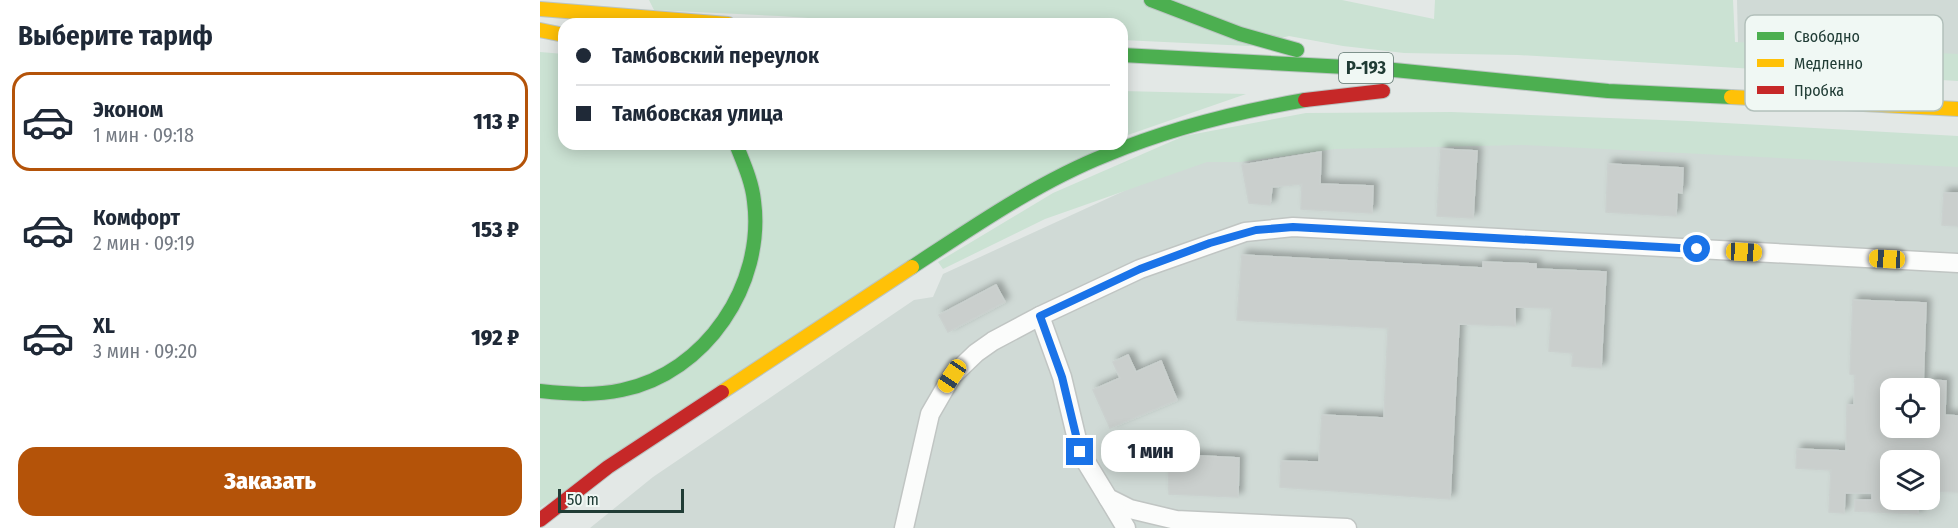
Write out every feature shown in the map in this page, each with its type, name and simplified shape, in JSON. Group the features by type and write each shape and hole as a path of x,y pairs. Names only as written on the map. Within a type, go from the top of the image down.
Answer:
{"main road":[{"path":"540,4 585,0"},
{"path":"1151,0 1208,23 1272,44 1384,69"},
{"path":"540,9 653,18"},
{"path":"540,29 558,30"},
{"path":"540,29 558,34"},
{"name":"Р-193","path":"1128,55 1384,69 1608,91 1745,98"},
{"name":"Р-193","path":"1128,146 1187,125 1253,109 1310,99 1389,91 1301,86"},
{"name":"Р-193","path":"1466,91 1608,91"},
{"name":"Р-193","path":"1943,108 1958,109"},
{"path":"540,391 578,396 634,388 682,365 722,327 732,311 751,262 755,227 753,192 738,150"},
{"name":"Р-193","path":"540,520 608,467 988,217 1066,174 1118,150"}],"street":[{"path":"904,528 928,421 943,388 976,353 993,341 1040,316 1140,269 1210,243 1256,230 1293,227 1958,263"},
{"path":"1040,316 1062,377 1080,452 1126,528"},
{"path":"1108,498 1130,508 1176,520 1203,524 1347,528"}],"shaded area":[{"path":"1737,0 1958,0 1958,55 1943,54 1943,15 1745,15 1745,43 1738,43"},
{"path":"1318,120 1958,138 1958,528 590,528 653,477 914,300 933,297 943,274 1209,152"}],"green space":[{"path":"649,0 1342,0 1434,19 1435,0 1733,0 1735,42 1745,43 1745,68 1518,55 1404,53 1343,46 1289,36 1249,46 1128,40 1128,18 808,18 654,10"},
{"path":"540,52 558,54 558,150 1097,150 540,508"},
{"path":"1943,53 1958,54 1958,81 1943,80"},
{"path":"1128,91 1246,94 1128,135"},
{"path":"1451,112 1688,121 1958,136 1958,167 1522,145 1335,149 1240,162 1207,162 1045,219 943,269 938,262 1053,193 1184,136 1306,113"}],"building":[{"path":"1441,149 1477,151 1473,218 1437,216"},
{"path":"1321,152 1320,184 1373,186 1372,213 1301,209 1302,184 1272,187 1270,205 1249,203 1242,165"},
{"path":"1608,164 1683,168 1682,193 1677,192 1676,216 1606,212"},
{"path":"1944,193 1958,193 1958,226 1942,225"},
{"path":"1242,255 1483,268 1483,262 1536,264 1536,269 1606,272 1601,368 1572,366 1573,353 1549,351 1552,308 1515,307 1515,326 1459,324 1450,499 1280,487 1281,461 1319,462 1322,415 1384,418 1388,328 1237,320"},
{"path":"996,285 1005,302 948,332 939,315"},
{"path":"1853,300 1926,303 1923,378 1880,378 1880,438 1940,438 1940,381 1946,381 1945,415 1958,416 1958,492 1940,491 1940,450 1880,450 1880,510 1918,510 1918,514 1855,511 1855,500 1872,500 1872,493 1845,493 1844,513 1829,512 1831,470 1796,468 1797,449 1846,451 1847,405 1854,405 1855,375 1850,374"},
{"path":"1128,355 1136,372 1161,361 1177,400 1110,428 1093,390 1120,378 1113,362"},
{"path":"1168,454 1239,458 1238,497 1169,494"}],"traffic: fast":[{"path":"1151,0 1240,34 1297,50"},
{"path":"1128,55 1384,69 1608,91 1731,97"},
{"path":"1128,146 1204,122 1305,100"},
{"path":"540,391 591,394 622,390 652,380 680,365 704,345 724,320 739,293 750,263 755,232 754,201 747,172 738,150"},
{"path":"912,267 1031,192 1118,150"}],"traffic: slow":[{"path":"540,9 653,18"},
{"path":"540,30 558,34"},
{"path":"1731,97 1745,98"},
{"path":"1943,108 1958,109"},
{"path":"722,392 912,267"}],"traffic: jam":[{"path":"1305,100 1383,91"},
{"path":"540,520 608,467 722,392"}],"route":[{"path":"1080,452 1062,377 1040,316 1140,269 1210,243 1256,230 1293,227 1697,249"}]}
